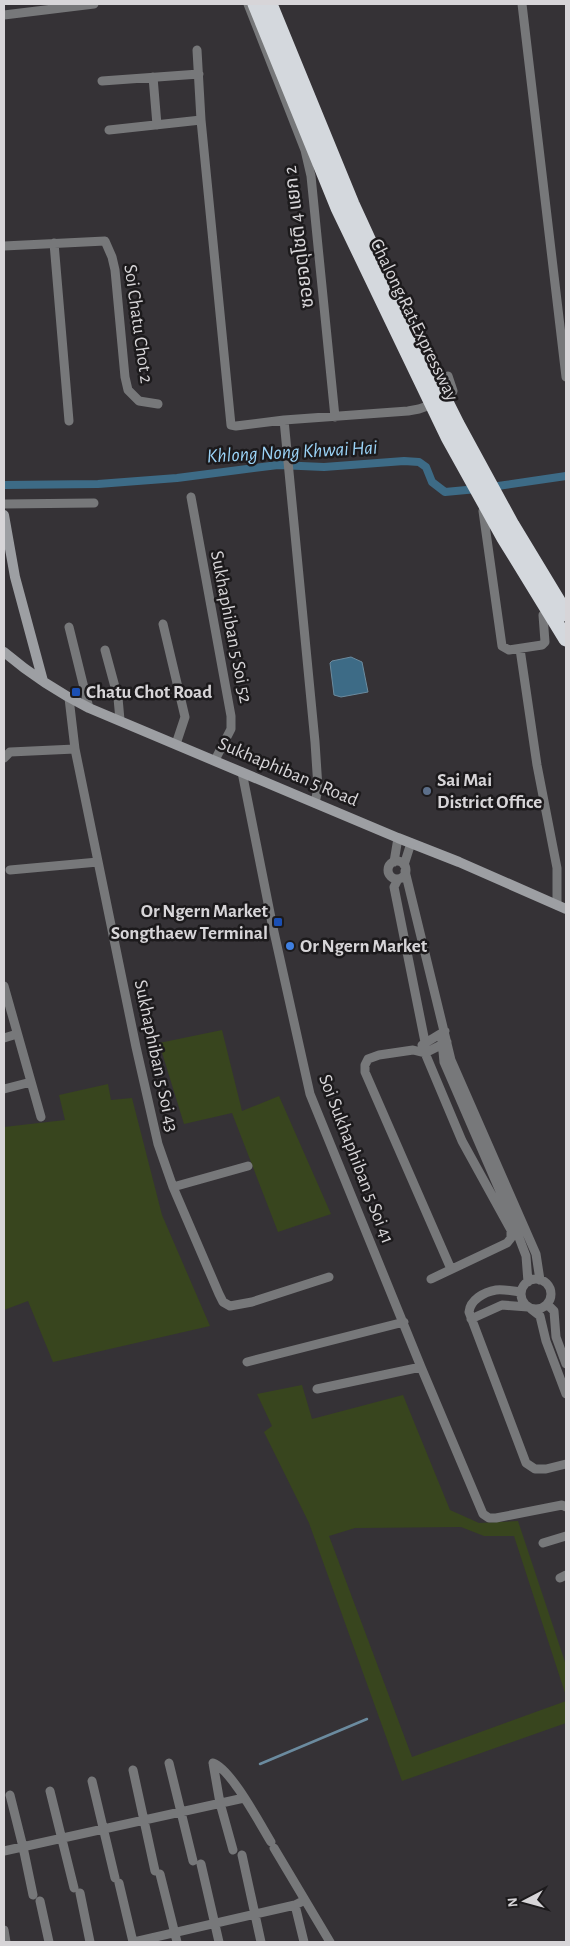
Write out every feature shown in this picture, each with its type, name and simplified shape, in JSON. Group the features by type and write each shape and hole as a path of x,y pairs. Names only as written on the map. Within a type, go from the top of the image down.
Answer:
{"highway":[{"name":"Chalong Rat Expressway","path":"255,4 338,208 448,437 504,538 566,640"},
{"name":"Chalong Rat Expressway","path":"270,4 352,204 407,324 457,424 512,525 566,614"}],"main road":[{"path":"4,515 15,577 43,681"},
{"name":"Sukhaphiban 5 Road","path":"4,652 43,681 89,708 398,838 460,862 562,907"}],"street":[{"path":"4,15 94,4"},
{"name":"ซอยจตุโชติ 4 แยก 2","path":"248,4 305,150 311,176 335,417"},
{"path":"522,4 562,308 566,377"},
{"path":"197,50 201,120 231,425 420,409 450,398 453,391 448,376"},
{"path":"102,81 199,74"},
{"path":"153,77 157,125"},
{"path":"109,130 201,120"},
{"name":"Soi Chatu Chot 2","path":"4,246 105,241 115,270 125,377 128,390 139,402 158,404"},
{"path":"54,243 69,421"},
{"path":"284,420 316,760 318,788 315,803"},
{"name":"Sukhaphiban 5 Soi 52","path":"191,497 232,716 231,729 215,760"},
{"path":"4,504 94,502"},
{"path":"483,510 502,646 508,650 542,645 545,642 543,615"},
{"path":"164,624 185,717 176,744"},
{"path":"69,627 89,708"},
{"path":"520,649 537,765 557,868 562,907"},
{"path":"105,650 118,698 120,720"},
{"name":"Sukhaphiban 5 Soi 43","path":"69,698 76,749 98,862 156,1134 173,1187 219,1294 223,1302 230,1306 252,1302 329,1277"},
{"path":"4,758 10,752 76,749"},
{"name":"Soi Sukhaphiban 5 Soi 41","path":"242,772 272,923 310,1094 483,1514 489,1518 496,1518 562,1505 566,1507"},
{"path":"398,838 394,862 388,868 388,874 392,878 398,879"},
{"path":"411,843 403,876 398,879 394,888 425,1042 425,1053 462,1141 511,1230 511,1238 506,1243 431,1279"},
{"path":"10,870 98,862"},
{"path":"394,862 399,862 405,868 440,1009 445,1043 451,1060 536,1254 540,1280 549,1288 550,1297 547,1304 540,1309 502,1305 471,1319"},
{"path":"4,986 40,1117"},
{"path":"413,1050 443,1032"},
{"path":"4,1038 18,1034"},
{"path":"445,1043 425,1053 413,1050 379,1055 368,1060 365,1065 366,1072 451,1269"},
{"path":"445,1043 444,1062 512,1219 526,1256 528,1282 521,1292 522,1300 540,1316 546,1340 562,1374 566,1394"},
{"path":"4,1089 31,1082"},
{"path":"173,1187 248,1166"},
{"path":"528,1282 540,1280"},
{"path":"521,1292 496,1290 474,1300 469,1305 471,1319 526,1462 535,1469 546,1469 566,1464"},
{"path":"547,1304 554,1311 556,1337 566,1364"},
{"path":"247,1362 404,1322"},
{"path":"546,1340 556,1337"},
{"path":"317,1389 421,1367"},
{"path":"543,1543 566,1536"},
{"path":"169,1763 181,1812 219,1942"},
{"path":"233,1850 220,1803 213,1763 220,1765 244,1798 330,1942"},
{"path":"133,1770 144,1820 177,1942"},
{"path":"92,1781 134,1942 295,1905 305,1900"},
{"path":"50,1791 90,1942"},
{"path":"10,1795 49,1942"},
{"path":"4,1851 244,1798"},
{"path":"242,1855 261,1942"},
{"path":"295,1905 304,1942"},
{"path":"4,1930 6,1942"}],"green space":[{"path":"222,1030 242,1111 279,1096 331,1214 278,1232 232,1113 184,1124 159,1043"},
{"path":"108,1084 111,1100 132,1098 162,1215 210,1326 53,1362 28,1301 4,1310 4,1127 65,1120 59,1095"},
{"path":"302,1385 312,1419 403,1395 450,1510 479,1523 518,1521 566,1665 566,1696 514,1536 484,1536 461,1527 355,1528 329,1536 412,1757 566,1701 566,1723 402,1781 309,1523 264,1432 272,1426 257,1394"}],"water":[{"path":"351,657 362,662 368,692 341,697 334,695 330,663"}],"waterway":[{"name":"Khlong Nong Khwai Hai","path":"4,485 98,484 177,478 278,465 324,467 404,461 419,462 426,467 432,482 445,492 477,489"},
{"name":"Khlong Nong Khwai Hai","path":"491,487 566,476"},
{"path":"260,1764 367,1719"}],"place":[{"name":"Chatu Chot Road","path":"76,692"},
{"name":"Sai Mai District Office","path":"427,791"},
{"name":"Or Ngern Market Songthaew Terminal","path":"278,922"},
{"name":"Or Ngern Market","path":"290,946"}]}
